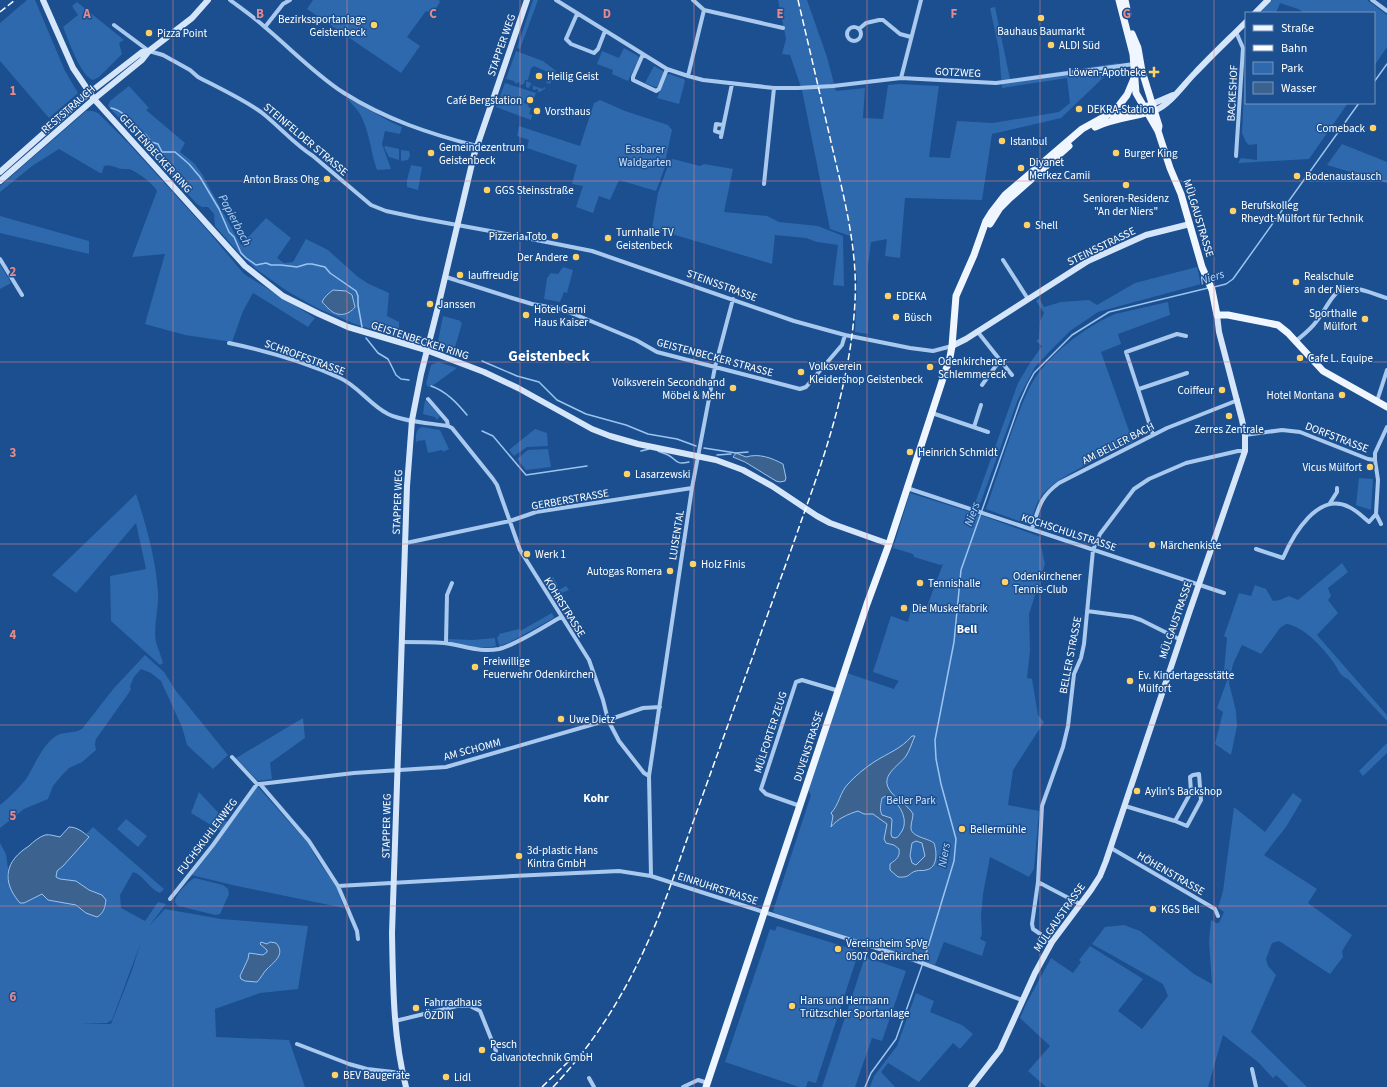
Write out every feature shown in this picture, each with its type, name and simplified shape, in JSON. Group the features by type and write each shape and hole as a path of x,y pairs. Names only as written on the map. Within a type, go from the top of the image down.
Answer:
{"main road":[{"name":"GEISTENBECKER RING","path":"43,0 73,68 89,93 245,266 283,296 348,327 426,350 498,378 580,422 610,436 638,444 698,456 731,465 772,486 830,523 889,544"},
{"name":"RESTSTRAUCH","path":"0,181 94,99 142,60 149,51 192,18 208,0"},
{"name":"STAPPER WEG","path":"406,1087 402,1073 395,1021 393,999 392,934 395,882 397,770 407,486 412,420 426,350 446,277 477,146 527,0"},
{"path":"1120,0 1138,63 1142,71 1149,109"},
{"path":"1100,119 1109,114 1122,103 1135,76 1138,63 1138,48 1129,22 1125,0"},
{"path":"1256,12 1268,0"},
{"path":"1100,119 1149,109 1162,108 1245,23"},
{"name":"RESTSTRAUCH","path":"0,172 89,93 142,52 149,51"},
{"path":"1135,76 1136,93 1149,109"},
{"name":"MÜLGAUSTRASSE","path":"971,1087 1000,1050 1035,972 1052,942 1100,876 1111,848 1245,451 1245,435 1238,400 1218,326 1211,287 1202,267 1181,194 1170,168 1158,132 1159,126 1149,109"},
{"name":"DUVENSTRASSE","path":"707,1085 838,691 889,544 952,346 956,296 981,239 997,213 1009,199 1084,134 1092,128 1107,122 1149,109"},
{"name":"DUVENSTRASSE","path":"981,239 986,221 1005,195 1082,129 1100,119"},
{"name":"STEINSSTRASSE","path":"952,346 977,332 1088,261 1146,235 1190,224"},
{"path":"1217,315 1227,315 1274,323 1283,328 1323,371 1387,407"},
{"path":"1218,326 1220,320 1227,315"}],"street":[{"path":"230,0 265,27 343,93 370,108 407,125 440,137 477,146"},
{"path":"265,27 283,4 290,0"},
{"name":"GOTZWEG","path":"556,0 667,69 688,76 732,84 774,88 808,88 902,78 996,83 1138,63"},
{"path":"693,0 704,10 783,28"},
{"path":"902,78 921,0"},
{"path":"1372,0 1387,11"},
{"path":"688,76 704,10"},
{"path":"577,14 566,39 570,44 594,53 598,50 605,31"},
{"path":"859,29 866,23 883,20 900,34 911,37"},
{"name":"STEINFELDER STRASSE","path":"114,25 149,51 163,55 190,70 198,77 260,111 304,151 313,156 371,205 393,213 457,226"},
{"name":"BACKESHOF","path":"1236,32 1243,48 1236,156"},
{"path":"643,54 632,77 633,80 656,91 659,89 667,69"},
{"path":"721,135 732,84"},
{"path":"764,184 774,88"},
{"name":"STEINSSTRASSE","path":"457,226 501,232 592,251 794,321 845,335 933,351 952,346"},
{"path":"0,259 22,295"},
{"path":"1003,260 1028,299"},
{"name":"GEISTENBECKER STRASSE","path":"446,277 532,304 555,308 574,314 636,340 657,352 800,389 806,387 836,353 842,345 845,335"},
{"path":"1296,341 1307,332 1322,315 1339,291 1346,288 1356,288 1387,298"},
{"name":"LUISENTAL","path":"649,776 692,488 715,367 733,299"},
{"path":"977,332 1012,375"},
{"path":"1153,435 1126,352 1177,334 1186,336"},
{"name":"SCHROFFSTRASSE","path":"229,343 283,357 341,378 351,384 388,414 412,420"},
{"path":"982,385 1000,360"},
{"path":"1377,401 1387,370"},
{"path":"1139,389 1186,373"},
{"name":"KOHRSTRASSE","path":"428,399 447,421 448,426 452,428 493,478 497,485 520,550 589,660 603,700 608,720 619,741 649,776"},
{"name":"AM BELLER BACH","path":"1032,529 1042,499 1059,483 1153,435 1238,400"},
{"path":"974,427 981,405"},
{"path":"931,412 988,432"},
{"path":"412,420 448,426"},
{"path":"1381,524 1376,514 1378,480 1375,453 1387,427"},
{"name":"DORFSTRASSE","path":"1245,435 1282,430 1300,432 1361,457 1375,460"},
{"name":"BELLER STRASSE","path":"1052,942 1033,929 1032,924 1038,882 1042,806 1064,745 1068,726 1074,674 1082,651 1088,611 1093,550 1100,534 1134,489 1149,479 1186,463 1238,451 1245,451"},
{"name":"GERBERSTRASSE","path":"406,543 510,521 536,512 692,488"},
{"name":"KOCHSCHULSTRASSE","path":"907,488 1224,593"},
{"path":"1330,503 1337,492 1337,488"},
{"path":"1256,549 1283,558 1297,531 1316,511 1324,505 1330,503 1342,504 1350,507 1369,522 1376,514"},
{"path":"446,643 447,595 452,583"},
{"path":"1088,611 1132,617 1181,640"},
{"path":"401,642 446,643 476,650 490,650 500,648 514,642 561,617"},
{"name":"MÜLFORTER ZEUG","path":"800,806 766,794 761,789 796,682 802,680 838,691"},
{"name":"AM SCHOMM","path":"259,784 354,773 446,767 608,720 643,708 660,707"},
{"path":"232,757 259,784 309,841 338,886 357,931 358,939"},
{"path":"1125,806 1175,821 1186,826 1201,800 1199,774 1190,777 1191,792 1175,821"},
{"path":"649,776 651,876"},
{"name":"FUCHSKUHLENWEG","path":"170,899 259,784"},
{"name":"HÖHENSTRASSE","path":"1111,848 1215,909 1218,916"},
{"name":"EINRUHRSTRASSE","path":"395,882 619,871 651,876 927,965 1022,1000"},
{"path":"338,886 395,882"},
{"path":"1038,882 1080,904"},
{"path":"395,1021 457,1006 470,1006 480,1011 496,1051"},
{"path":"297,1044 349,1064 367,1069 402,1073"},
{"path":"1252,1069 1256,1087"},
{"path":"589,1078 594,1087"},
{"path":"683,1087 698,1080 707,1085"}],"green space":[{"path":"27,0 35,0 65,71 78,93 49,118 0,61 0,23"},
{"name":"Bezirkssportanlage Geistenbeck","path":"313,0 439,0 440,2 432,14 426,11 407,37 420,46 401,73 307,9"},
{"path":"533,0 538,0 520,49 517,48"},
{"path":"778,0 807,0 827,57 836,91 865,88 863,118 883,119 888,85 899,84 939,86 929,157 950,158 957,121 993,123 1059,112 1070,103 1067,78 1002,88 999,50 990,8 995,7 1010,79 1119,63 1121,73 1105,76 1061,118 992,134 982,200 905,198 900,258 885,256 887,239 871,242 868,265 868,334 855,332 857,282 853,237 830,229 802,90 790,55 782,54 786,39"},
{"path":"1272,0 1367,0 1387,15 1387,47 1375,65 1375,12 1303,12 1280,3 1276,12 1261,12"},
{"path":"77,2 124,40 119,43 122,54 99,77 93,80 88,77 80,65 63,27 78,15 72,6"},
{"path":"624,48 639,58 628,81 612,74 613,70 597,64 602,51 619,58"},
{"path":"516,51 543,61 556,71 550,84 546,83 550,73 534,66 531,68 528,80 525,80 524,84 521,85 519,82 516,84 514,81 506,79"},
{"path":"654,66 664,73 658,87 645,83"},
{"path":"1245,70 1245,104 1347,104 1309,159 1238,163 1241,158 1257,160 1257,144 1249,145 1242,133"},
{"path":"669,74 684,79 685,81 679,104 657,98 667,75"},
{"path":"526,81 531,83 531,85 543,89 544,87 546,88 538,92 538,89 533,90 533,86 530,85 529,88 526,87"},
{"path":"505,83 536,93 534,98 528,96 524,103 529,105 528,107 531,108 529,114 532,115 531,120 496,107"},
{"path":"129,86 149,108 146,110 185,143 180,152 194,163 202,174 241,245 266,218 291,238 277,258 284,263 293,262 306,239 328,250 358,277 389,293 387,316 399,322 399,329 421,340 419,344 355,324 317,308 287,291 256,269 239,253 215,226 214,214 208,207 202,207 197,204 108,106 110,101"},
{"path":"347,98 402,127 400,134 385,131 382,144 391,169 377,170 365,124 359,112"},
{"name":"Essbarer Waldgarten","path":"600,100 625,111 668,125 672,130 665,162 667,162 656,191 619,180 610,200 599,196 593,213 576,207 583,186 572,184 577,165 527,148 529,140 517,136 519,126 580,146 594,103"},
{"path":"86,111 98,113 130,145 208,231 244,274 315,318 308,327 253,293 243,311 232,342 185,335 145,324 165,254 132,257 157,191 149,181 132,170 104,166 102,173 100,173 59,149 32,166 0,192 0,186"},
{"path":"1342,144 1387,162 1387,183 1327,165"},
{"path":"386,146 399,149 399,160 389,157 384,147"},
{"path":"401,150 409,151 410,155 408,160 401,161"},
{"path":"673,159 700,166 704,164 733,169 724,212 767,216 779,222 818,226 843,236 844,286 833,285 838,245 817,242 806,238 775,235 772,264 652,228 658,193 670,160"},
{"path":"411,165 422,167 418,190 407,187 407,180"},
{"path":"0,216 89,241 89,254 0,233"},
{"path":"0,264 11,283 0,289"},
{"path":"563,267 573,270 567,293 564,292 560,302 544,299 547,278 551,273 558,274"},
{"path":"1197,267 1201,284 1098,312 1070,331 1035,367 1018,399 979,507 974,506 1018,383 1042,346 1036,341 1039,339 1040,321 1044,313 1036,301 1039,298 1044,307 1061,302 1089,300 1097,305 1135,283"},
{"path":"1168,302 1170,315 1118,334 1121,344 1101,352 1133,442 1069,474 1047,490 1040,498 1035,508 1030,525 986,509 1024,399 1032,383 1047,363 1068,343 1104,319 1115,314"},
{"path":"443,316 461,321 460,322 462,323 454,351 441,345 438,341"},
{"path":"438,362 457,368 432,386 428,387 426,384 431,365"},
{"path":"425,400 440,416 437,420 435,417 423,414"},
{"path":"422,427 440,430 449,449 443,452 442,450 428,453 425,440 417,441 416,443 417,431"},
{"path":"535,429 547,433 548,446 527,447 514,456 509,450"},
{"path":"548,449 551,467 526,470 517,459 528,450"},
{"path":"1359,478 1373,479 1371,510 1356,505"},
{"name":"Beller Park","path":"910,493 986,517 1041,537 1040,542 1045,564 1029,614 1030,651 1027,678 1032,679 1038,715 1044,722 1013,770 1008,805 1039,811 1034,869 1029,877 990,857 983,894 981,916 982,934 980,939 986,942 982,956 944,942 935,965 775,913 773,911 811,795 808,790 847,673 894,689 899,681 873,672 891,616 908,622 912,605 926,609 943,564 941,565 914,557 913,554 893,548"},
{"path":"136,494 147,530 157,580 158,599 155,636 163,663 160,665 111,621 110,576 146,569 136,523 76,593 52,575"},
{"path":"1342,563 1348,572 1328,588 1331,596 1328,600 1338,613 1317,635 1387,715 1387,721 1348,679 1338,671 1330,657 1313,639 1300,629 1286,624 1280,628 1261,654 1242,645 1233,664 1229,683 1236,711 1237,726 1231,755 1215,744 1223,712 1217,708 1229,675 1224,671 1227,638 1224,636 1239,593 1251,596 1255,585 1266,589 1273,601 1289,596 1298,600"},
{"path":"553,577 558,586 551,591 545,581"},
{"path":"566,586 569,590 554,596 553,593"},
{"path":"552,613 554,617 552,619 510,642 500,646 499,645 497,637 499,634 519,629 520,631"},
{"path":"495,638 496,646 490,647 472,647 448,642 448,639 473,640"},
{"path":"145,655 164,672 176,691 228,755 213,769 187,745 182,727 161,681 151,673 141,669 134,677 128,694 96,739 96,750 82,762 69,768 62,775 53,786 48,799 24,809 0,828 0,805 14,793 26,779 39,756 51,740 59,734 76,732 82,729 114,688"},
{"path":"303,718 305,738 270,763 272,779 258,781 236,758"},
{"path":"1387,743 1387,753 1363,776 1359,771"},
{"path":"258,787 308,843 336,886 344,908 191,875"},
{"path":"199,792 227,822 221,831 191,813"},
{"path":"1293,793 1302,800 1286,827 1264,855 1317,889 1308,903 1352,935 1342,951 1343,957 1330,974 1279,941 1272,943 1266,959 1268,966 1276,975 1251,1032 1307,1087 1289,1087 1276,1075 1273,1078 1258,1062 1223,1035 1208,1087 1046,1087 1028,1071 1050,1046 1020,1018 1051,958 1073,973 1081,962 1079,960 1090,946 1143,979 1118,1011 1142,1029 1168,996 1163,984 1092,944 1105,927 1124,925 1140,931 1194,974 1212,984 1209,941 1211,920 1219,923 1224,912 1218,908 1223,891 1234,807 1265,832"},
{"path":"126,819 147,836 138,847 117,829"},
{"path":"93,827 164,889 160,893 156,891 140,876 133,872 120,895 121,908 145,921 158,902 166,904 149,926 165,909 221,919 308,926 298,989 260,993 215,1009 216,1037 289,1040 305,1087 0,1087 0,843 6,854 8,869 7,877 16,898 24,903 42,894 48,900 76,905 86,913 89,890 76,881 57,879 55,875 56,871 63,866 89,836 86,834","holes":["141,942 131,973 111,1024 80,1024 107,1023 112,1020"]},
{"path":"195,878 223,885 228,889 229,894 220,914 215,915 176,904 175,899 177,896 190,881"},
{"name":"Hans und Hermann Trützschler Sportanlage","path":"777,926 859,951 816,1083 808,1081 806,1087 799,1087 725,1062 770,929 775,931"},
{"path":"865,957 906,971 882,1041 872,1038 855,1087 822,1087"},
{"path":"916,993 934,1001 930,1012 962,1025 973,1034 960,1049 953,1043 919,1082 888,1063 881,1072 895,1087 870,1087 874,1076 897,1046"}],"water":[{"path":"333,290 346,291 352,295 355,307 346,314 332,312 322,302"},
{"path":"736,453 746,457 765,457 783,464 786,478 785,481 776,481 745,462 733,457"},
{"path":"912,736 915,736 906,756 888,776 888,786 891,792 909,808 913,814 911,830 913,833 934,843 936,859 935,863 930,869 916,871 905,877 898,877 890,870 890,864 898,858 899,849 894,845 886,843 884,839 887,824 873,814 864,814 858,811 843,817 831,827 833,816 831,813 834,810 845,787 860,772 899,748","holes":["886,796 891,798 902,811 904,826 899,836 895,838 892,837 891,834 891,818 882,815 881,811 880,806 882,798","916,841 922,843 925,856 916,865 912,863 910,856 912,843"]},
{"path":"69,827 77,829 89,837 57,871 56,877 76,881 89,890 102,895 106,900 105,905 103,912 97,917 86,913 76,905 48,900 42,894 24,903 20,903 10,887 8,872 15,858 41,837 50,835 60,837"},
{"path":"261,942 267,944 270,942 276,943 280,951 278,958 257,982 245,981 241,979 240,976 248,959 249,953 263,955 267,952 267,950 260,944"}],"waterway":[{"name":"Niers","path":"1375,81 1387,64"},
{"name":"Niers","path":"1214,287 1226,284 1233,279 1358,104"},
{"name":"Papierbach","path":"111,108 122,113 129,124 146,135 151,142 158,144 162,152 175,152 189,164 200,177 219,209 229,232 234,237 241,253 246,258 256,265 266,263 271,265 297,267 312,264 325,267 330,273 356,291 362,327"},
{"name":"Niers","path":"865,1087 871,1073 896,1039 924,960 954,861 956,839 941,784 936,759 935,740 954,642 961,570 1020,402 1034,373 1072,335 1109,312 1208,288"},
{"name":"Papierbach","path":"366,338 378,353 388,359 396,375 401,379 409,380"},
{"path":"482,361 517,376 539,382 557,400 586,414 626,425 648,434 677,439 696,446"},
{"name":"Papierbach","path":"431,386 446,394 467,415"},
{"name":"Papierbach","path":"482,431 493,436 526,475 587,466"},
{"name":"Papierbach","path":"704,448 736,453 748,452"},
{"name":"Papierbach","path":"641,451 649,449"},
{"name":"Papierbach","path":"658,451 668,455 677,462 689,462"},
{"name":"Papierbach","path":"717,455 731,454"}],"railway":[{"path":"0,12 15,0"},
{"path":"553,1087 582,1053 620,997 641,957 656,923 812,490 837,411 849,357 853,330 855,302 854,261 845,201 798,0"},
{"path":"542,1087 569,1061"}],"place":[{"name":"Bauhaus Baumarkt","path":"1041,18"},
{"name":"Bezirkssportanlage Geistenbeck","path":"374,25"},
{"name":"Pizza Point","path":"149,33"},
{"name":"ALDI Süd","path":"1051,45"},
{"name":"Löwen-Apotheke","path":"1154,72"},
{"name":"Heilig Geist","path":"539,76"},
{"name":"Café Bergstation","path":"530,100"},
{"name":"DEKRA-Station","path":"1079,109"},
{"name":"Vorsthaus","path":"537,111"},
{"name":"Comeback","path":"1373,128"},
{"name":"Istanbul","path":"1002,141"},
{"name":"Gemeindezentrum Geistenbeck","path":"431,153"},
{"name":"Burger King","path":"1116,153"},
{"name":"Diyanet Merkez Camii","path":"1021,168"},
{"name":"Bodenaustausch","path":"1297,176"},
{"name":"Anton Brass Ohg","path":"327,179"},
{"name":"Senioren-Residenz \"An der Niers\"","path":"1126,185"},
{"name":"GGS Steinsstraße","path":"487,190"},
{"name":"Berufskolleg Rheydt-Mülfort für Technik","path":"1233,211"},
{"name":"Shell","path":"1027,225"},
{"name":"Pizzeria Toto","path":"555,236"},
{"name":"Turnhalle TV Geistenbeck","path":"608,238"},
{"name":"Der Andere","path":"576,257"},
{"name":"lauffreudig","path":"460,275"},
{"name":"Realschule an der Niers","path":"1296,282"},
{"name":"EDEKA","path":"888,296"},
{"name":"Janssen","path":"430,304"},
{"name":"Hotel Garni Haus Kaiser","path":"526,315"},
{"name":"Büsch","path":"896,317"},
{"name":"Sporthalle Mülfort","path":"1365,319"},
{"name":"Cafe L. Equipe","path":"1300,358"},
{"name":"Odenkirchener Schlemmereck","path":"930,367"},
{"name":"Volksverein Kleidershop Geistenbeck","path":"801,372"},
{"name":"Volksverein Secondhand Möbel & Mehr","path":"733,388"},
{"name":"Coiffeur","path":"1222,390"},
{"name":"Hotel Montana","path":"1342,395"},
{"name":"Zerres Zentrale","path":"1229,416"},
{"name":"Heinrich Schmidt","path":"910,452"},
{"name":"Vicus Mülfort","path":"1370,467"},
{"name":"Lasarzewski","path":"627,474"},
{"name":"Märchenkiste","path":"1152,545"},
{"name":"Werk 1","path":"527,554"},
{"name":"Holz Finis","path":"693,564"},
{"name":"Autogas Romera","path":"670,571"},
{"name":"Odenkirchener Tennis-Club","path":"1005,582"},
{"name":"Tennishalle","path":"920,583"},
{"name":"Die Muskelfabrik","path":"904,608"},
{"name":"Freiwillige Feuerwehr Odenkirchen","path":"475,667"},
{"name":"Ev. Kindertagesstätte Mülfort","path":"1130,681"},
{"name":"Uwe Dietz","path":"561,719"},
{"name":"Aylin's Backshop","path":"1137,791"},
{"name":"Bellermühle","path":"962,829"},
{"name":"3d-plastic Hans Kintra GmbH","path":"519,856"},
{"name":"KGS Bell","path":"1153,909"},
{"name":"Vereinsheim SpVg 0507 Odenkirchen","path":"838,949"},
{"name":"Hans und Hermann Trützschler Sportanlage","path":"792,1006"},
{"name":"Fahrradhaus ÖZDIN","path":"416,1008"},
{"name":"Pesch Galvanotechnik GmbH","path":"482,1050"},
{"name":"BEV Baugeräte","path":"335,1075"},
{"name":"Lidl","path":"446,1077"}],"district":[{"name":"Geistenbeck","path":"549,356"},
{"name":"Bell","path":"967,629"},
{"name":"Kohr","path":"596,798"}]}
